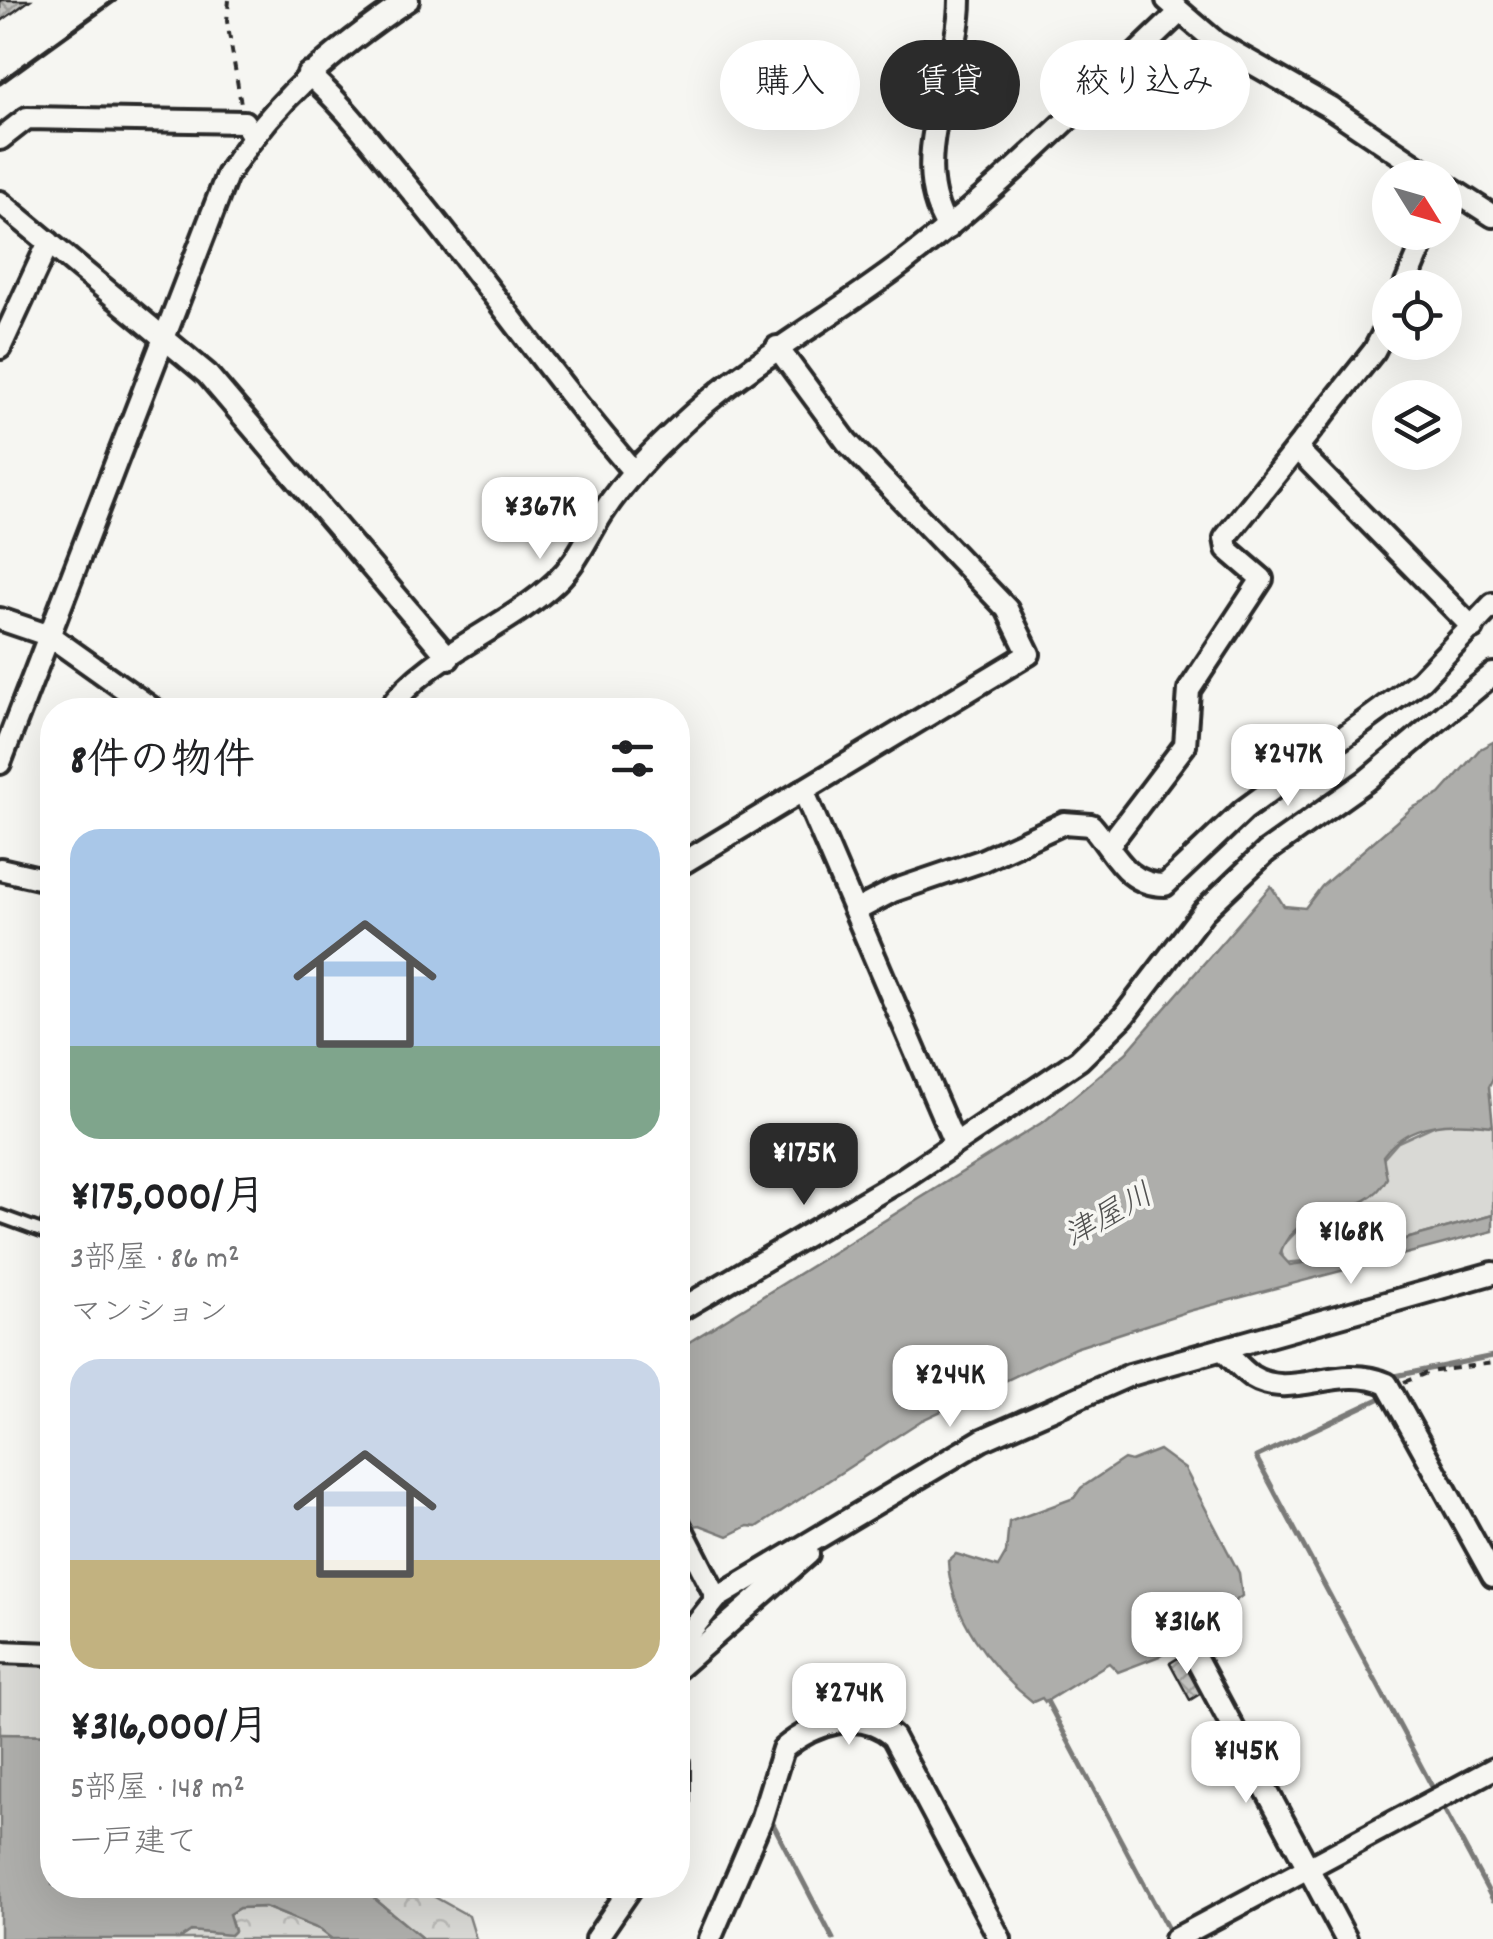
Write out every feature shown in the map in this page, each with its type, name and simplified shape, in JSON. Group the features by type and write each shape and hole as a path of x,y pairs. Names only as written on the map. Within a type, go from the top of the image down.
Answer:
{"street":[{"path":"0,763 248,128 308,74 408,0"},
{"path":"948,228 933,175 934,147 955,46 960,0"},
{"path":"399,698 410,685 527,607 558,581 583,554 603,511 634,472 694,414 777,348 860,294 948,228 1173,6 1218,43 1330,108 1405,160"},
{"path":"308,74 337,99 451,237 566,394 634,472"},
{"path":"0,139 26,118 248,128"},
{"path":"1462,197 1493,216"},
{"path":"0,202 207,374 449,658"},
{"path":"0,348 49,242"},
{"path":"690,859 1029,654 1007,609 847,442 777,348"},
{"path":"1109,846 1185,745 1189,690 1262,578 1227,548 1225,538 1372,354"},
{"path":"1297,449 1473,628"},
{"path":"857,910 892,891 981,861 1064,823 1091,826 1126,873 1144,885 1165,885 1244,810 1406,692 1493,604"},
{"path":"0,619 50,636 137,698"},
{"path":"690,1304 904,1178 954,1142 996,1120 1079,1060 1123,1016 1204,911 1266,852 1366,781 1493,674"},
{"path":"803,790 954,1142"},
{"path":"0,869 40,878"},
{"path":"690,1627 713,1589 982,1440 1130,1375 1493,1273"},
{"path":"1222,1349 1253,1377 1291,1386 1347,1373 1369,1376 1390,1387 1493,1576"},
{"path":"690,1657 802,1558 904,1486"},
{"path":"690,1545 713,1589"},
{"path":"1191,1649 1346,1939"},
{"path":"0,1652 40,1654"},
{"path":"710,1939 762,1820 783,1748 829,1722 871,1724 893,1737 1000,1939"},
{"path":"1175,1939 1493,1768"},
{"path":"596,1939 624,1898"}],"lane":[{"path":"0,1216 40,1231"}],"path":[{"path":"230,0 227,22 248,128"},
{"path":"1390,1387 1429,1372 1493,1362"}],"green space":[{"path":"1444,1121 1493,1126 1493,1215 1337,1258 1284,1263 1281,1248 1306,1221 1338,1210 1398,1142"},
{"path":"0,1657 40,1661 40,1735 0,1734"},
{"path":"374,1898 436,1898 469,1916 476,1939 423,1939"},
{"path":"265,1907 319,1929 332,1939 179,1939 191,1931 230,1935 234,1931 229,1914 239,1908"}],"water":[{"name":"津屋川","path":"1493,742 1493,1079 1489,1087 1493,1126 1447,1124 1406,1135 1383,1156 1387,1178 1377,1192 1301,1226 1280,1254 1290,1265 1337,1258 1493,1215 1493,1231 1189,1311 1075,1348 922,1420 757,1527 748,1526 728,1536 700,1525 690,1526 690,1342 1046,1120 1126,1053 1271,886 1284,906 1305,908 1322,886 1412,808 1440,794 1480,749"},
{"path":"1159,1450 1185,1469 1239,1573 1242,1596 1160,1656 1118,1672 1109,1663 1045,1702 1042,1698 1033,1702 1002,1674 975,1639 956,1601 948,1561 956,1554 998,1567 1006,1553 1009,1522 1074,1498 1081,1488 1124,1459 1131,1461"},
{"path":"0,1734 40,1735 40,1898 374,1898 423,1939 332,1939 319,1929 265,1907 239,1908 229,1914 234,1931 230,1935 191,1931 179,1939 0,1939"}],"building":[{"path":"0,0 30,0 0,22"},
{"path":"1183,1655 1203,1692 1190,1700 1170,1663"}],"waterway":[{"path":"1390,1377 1493,1356"},
{"path":"1383,1397 1256,1457 1436,1794"},
{"path":"1047,1701 1171,1935"},
{"path":"1412,1824 1482,1786"},
{"path":"1443,1807 1493,1900"},
{"path":"771,1820 833,1939"}],"railway":[{"path":"0,83 115,0"}]}
